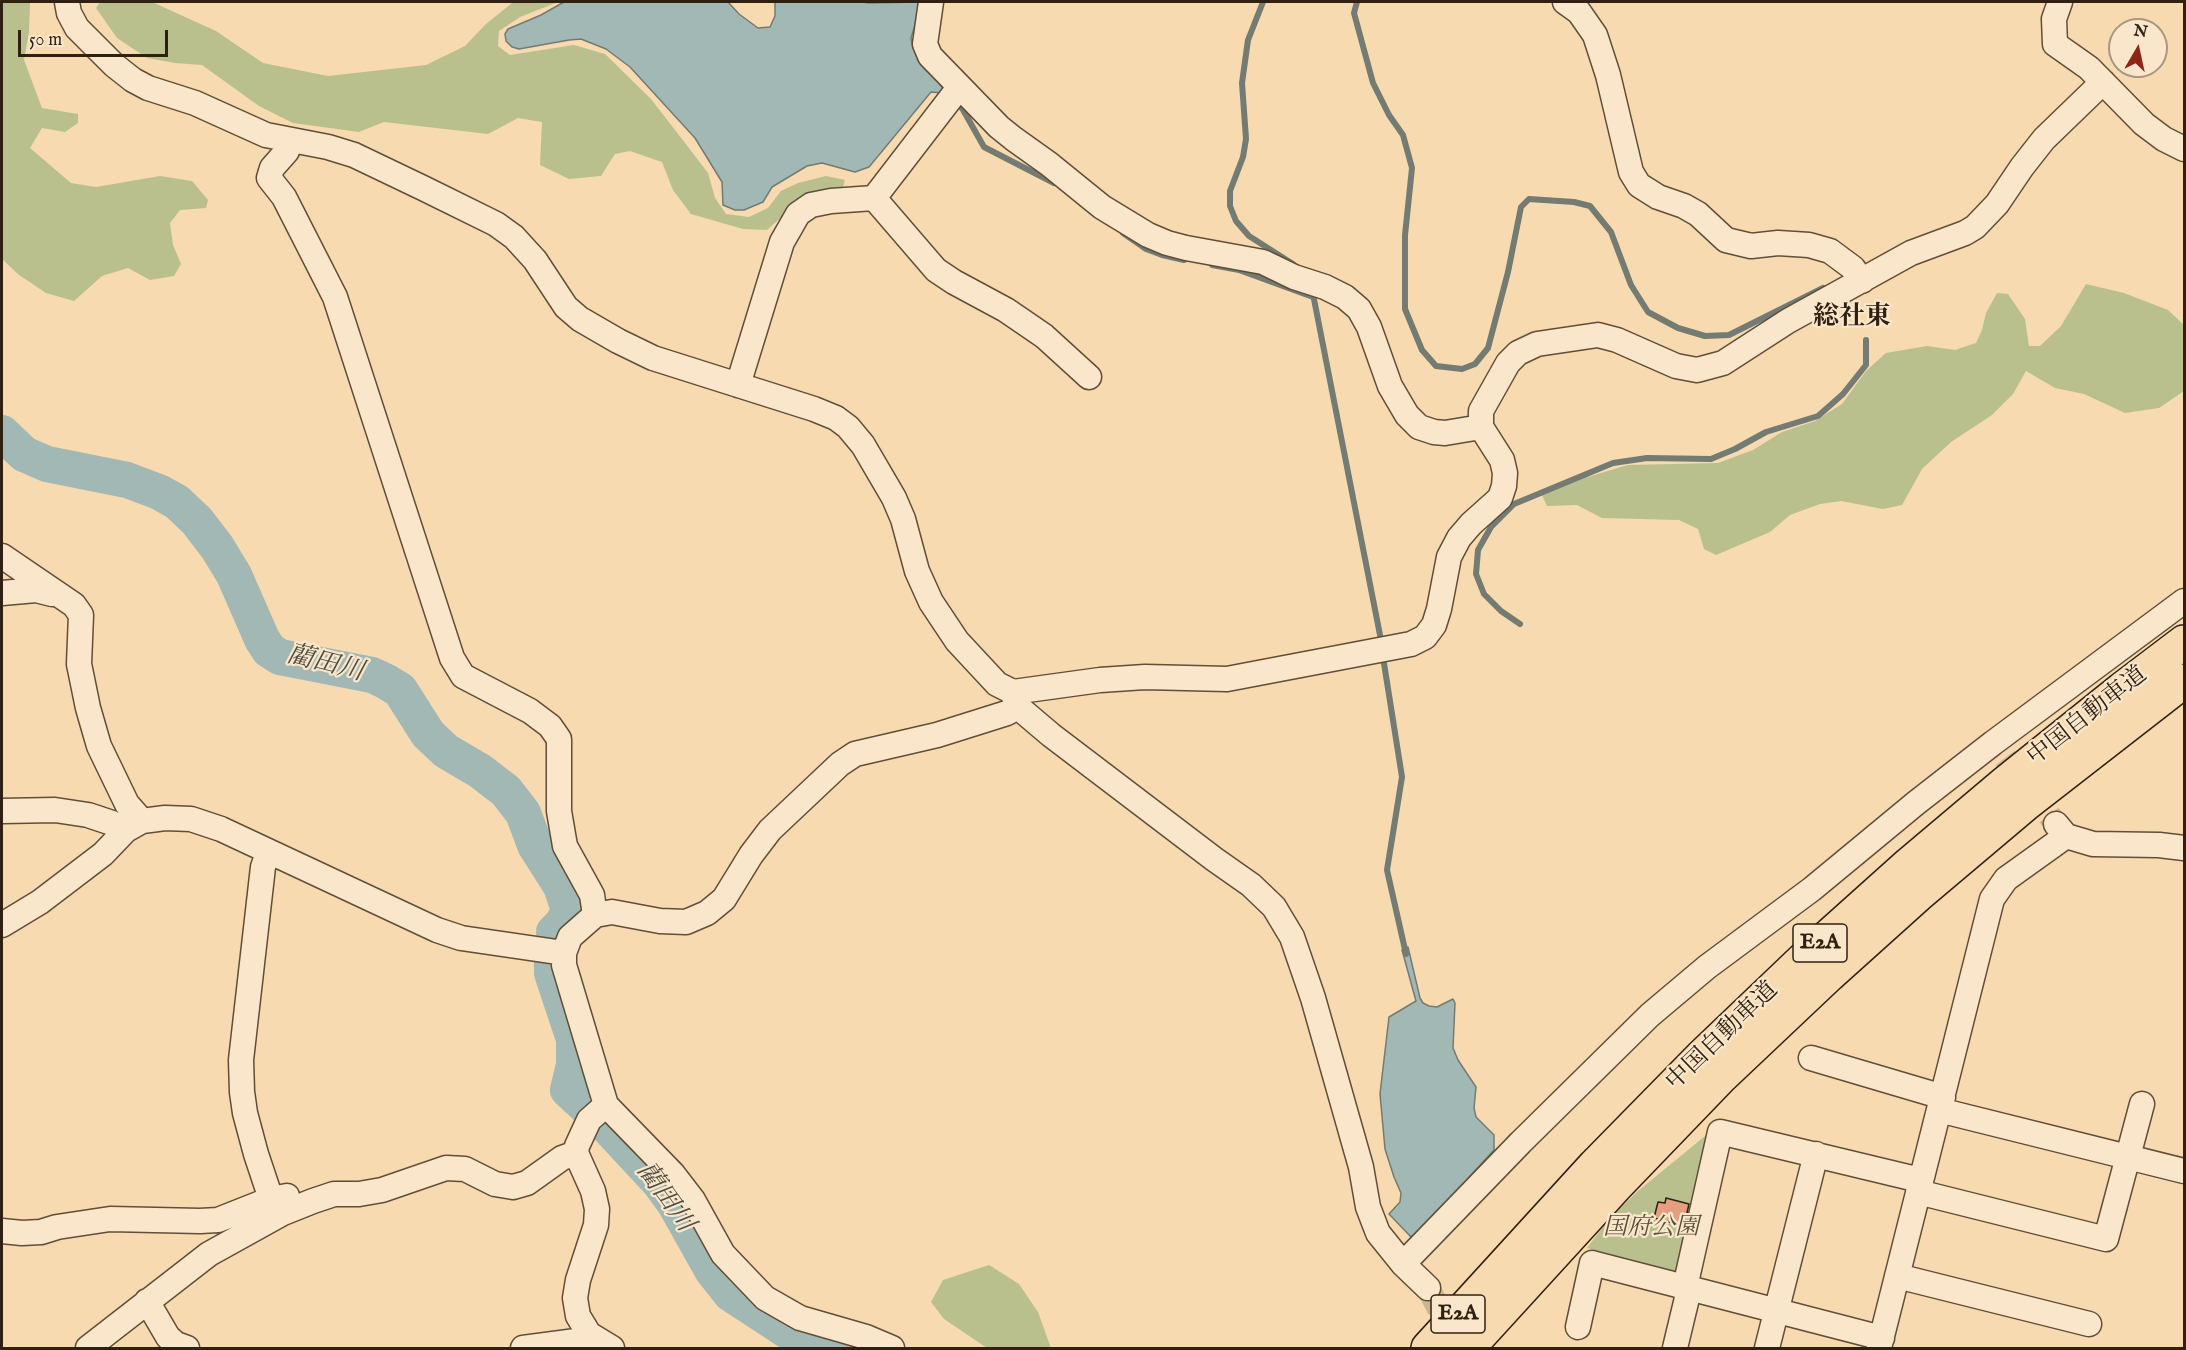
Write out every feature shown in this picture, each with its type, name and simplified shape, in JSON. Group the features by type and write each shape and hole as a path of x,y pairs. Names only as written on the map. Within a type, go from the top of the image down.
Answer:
{"highway":[{"name":"中国自動車道","path":"1428,1348 1595,1165 1701,1057 1812,951 1909,864 2005,783 2184,642"},
{"name":"中国自動車道","path":"1468,1348 1631,1170 1720,1078 1829,975 1918,895 2027,803 2184,681"}],"street":[{"path":"67,2 69,13 77,28 114,65 133,80 148,88 195,103 266,135 328,147 354,155 496,224 514,237 535,260 566,307 580,319 653,358 814,409 836,418 848,428 863,445 894,498 903,519 917,571 931,602 957,641 997,684 1016,699 1051,735 1251,885 1274,907 1292,937 1313,998 1360,1167 1368,1207 1378,1233 1403,1264 1428,1288"},
{"path":"931,2 925,44 930,56 960,89 1014,139 1102,207 1148,235 1186,248 1263,262 1293,277 1325,287 1345,297 1359,309 1369,327 1390,386 1407,415 1419,427 1445,433 1480,427"},
{"path":"1565,2 1579,12 1595,35 1608,75 1631,172 1639,185 1658,197 1684,206 1698,214 1726,240 1752,246 1778,243 1809,245 1830,251 1852,268 1862,281"},
{"path":"2060,2 2054,19 2055,44 2089,68 2144,124 2164,139 2184,149"},
{"path":"892,1348 866,1337 800,1318 765,1298 723,1254 693,1200 673,1174 599,1111 564,965 564,953 570,937 595,915 612,912 660,921 686,922 707,913 724,899 751,855 770,830 840,764 855,754 937,735 1007,713 1016,699 1111,679 1236,678 1411,644 1425,637 1434,625 1439,609 1449,557 1465,531 1500,498 1504,486 1505,473 1502,460 1480,427 1481,411 1508,363 1518,352 1537,344 1598,335 1617,340 1676,366 1696,370 1723,363 1788,321 1911,253 1975,227 1997,204 2044,139 2103,82"},
{"path":"738,385 782,242 798,214 811,205 874,198 960,89"},
{"path":"289,141 287,151 272,168 269,178 284,197 335,297 452,658 463,676 530,711 550,726 559,739 559,811 565,846 592,895 595,915"},
{"path":"874,198 936,270 1006,310 1044,336 1089,377"},
{"path":"2,556 74,605 81,615 79,664 93,727 99,746 128,804 134,826"},
{"path":"2,593 36,590 58,595"},
{"path":"1403,1264 1521,1142 1650,1015 1707,967 1804,895 1916,803 1999,751 2184,601"},
{"path":"2,811 55,810 134,826 165,818 191,819 221,829 436,930 461,938 564,953"},
{"path":"2,925 49,895 103,854 134,826"},
{"path":"1578,1327 1592,1263 1776,1311 1880,1343 1992,898 2006,879 2061,830 2093,844 2159,845 2184,848"},
{"path":"268,853 263,867 241,1060 245,1113 271,1199"},
{"path":"1811,1058 1941,1104 2184,1171"},
{"path":"1675,1348 1687,1298 1685,1287 1719,1132 1816,1154 2106,1239 2142,1104"},
{"path":"2,1231 41,1232 110,1218 218,1220 271,1199 322,1192 359,1194 382,1190 447,1168 465,1169 495,1184 513,1187 527,1183 562,1158 576,1153 599,1111"},
{"path":"576,1153 593,1191 597,1209 596,1226 578,1280 575,1298 578,1316 589,1334 612,1348"},
{"path":"1767,1348 1816,1154"},
{"path":"88,1348 209,1254 283,1213 334,1194"},
{"path":"1897,1276 2089,1324"},
{"path":"147,1300 168,1337 176,1344 187,1348"},
{"path":"523,1348 576,1341 589,1334"}],"green space":[{"path":"2,2 30,3 29,32 24,60 42,108 78,114 78,123 65,132 42,128 30,148 71,183 96,187 160,176 192,181 208,200 206,208 180,210 170,223 173,245 181,264 174,276 150,280 128,268 102,276 74,301 46,293 19,275 2,259"},
{"path":"100,2 152,2 216,31 263,63 328,76 426,65 465,46 486,24 512,3 558,2 520,17 499,31 498,46 510,55 574,45 605,54 651,99 708,173 715,198 726,214 749,217 768,208 781,191 798,183 826,176 845,180 843,187 809,196 767,230 743,229 691,214 673,190 662,162 630,151 615,154 601,176 569,179 540,165 542,122 518,118 488,134 384,122 359,132 293,123 259,106 202,65 147,58 117,38 96,8"},
{"path":"2086,284 2124,293 2168,310 2184,325 2184,391 2159,408 2125,413 2084,394 2055,388 2026,371 2013,394 1992,415 1951,442 1922,469 1902,505 1883,509 1841,501 1820,504 1790,515 1770,532 1716,555 1704,549 1698,529 1679,520 1602,518 1577,505 1547,506 1542,495 1574,481 1628,465 1718,463 1753,450 1782,432 1815,421 1842,404 1866,371 1886,353 1927,346 1955,350 1976,343 1986,313 1997,293 2008,294 2025,319 2029,346 2040,346 2061,326"},
{"name":"国府公園","path":"1716,1127 1678,1273 1587,1248 1609,1219 1638,1191"},
{"path":"989,1265 1019,1284 1038,1312 1051,1348 987,1348 944,1319 931,1302 943,1280"}],"water":[{"path":"564,2 728,2 739,14 758,28 770,27 775,16 775,2 919,2 919,13 911,38 913,48 945,89 942,93 931,92 869,167 855,172 822,163 807,166 772,187 763,202 744,210 735,210 723,205 722,182 695,138 630,67 606,49 581,39 519,49 512,47 506,41 505,34 508,29"},
{"path":"1408,947 1423,1003 1437,1007 1453,999 1455,1003 1453,1048 1476,1087 1474,1108 1476,1117 1494,1135 1494,1150 1419,1232 1411,1237 1389,1214 1400,1202 1401,1193 1385,1149 1380,1094 1389,1017 1416,1001 1402,950"}],"building":[{"path":"1666,1198 1689,1204 1684,1226 1654,1218 1658,1202 1665,1203"}],"waterway":[{"path":"1263,2 1248,40 1242,83 1246,139 1243,157 1230,191 1230,206 1236,221 1249,236 1293,264"},
{"path":"1357,2 1354,13 1373,83 1389,115 1403,135 1412,168 1405,235 1405,309 1422,350 1436,366 1462,369 1475,364 1488,348 1508,272 1521,207 1529,199 1574,202 1590,206 1611,232 1631,285 1648,312 1678,328 1705,336 1729,335 1823,288"},
{"path":"954,102 962,108 984,147 1054,183"},
{"path":"1123,233 1146,249 1184,260"},
{"path":"1212,265 1239,270 1313,297"},
{"path":"1312,289 1381,640"},
{"path":"1520,624 1501,611 1484,594 1476,574 1478,550 1491,527 1514,504 1613,463 1647,458 1711,459 1766,432 1818,416 1843,394 1866,365 1866,340"},
{"name":"藺田川","path":"2,433 24,454 47,464 127,480 159,492 177,502 197,521 217,547 234,575 269,650 280,657 372,675 400,690 428,734 446,751 480,771 506,791 523,813 535,845 561,886 569,910 563,923 554,932"},
{"path":"1383,657 1402,777 1387,870 1406,954"},
{"name":"藺田川","path":"552,959 552,973 574,1039 574,1065 568,1090 605,1124 659,1182 675,1204 712,1270 731,1294 789,1332 813,1342 844,1348"}],"tunnel":[{"path":"2005,758 2056,824"},
{"path":"1428,1288 1455,1339"}],"district":[{"name":"総社東","path":"1852,319"}]}
